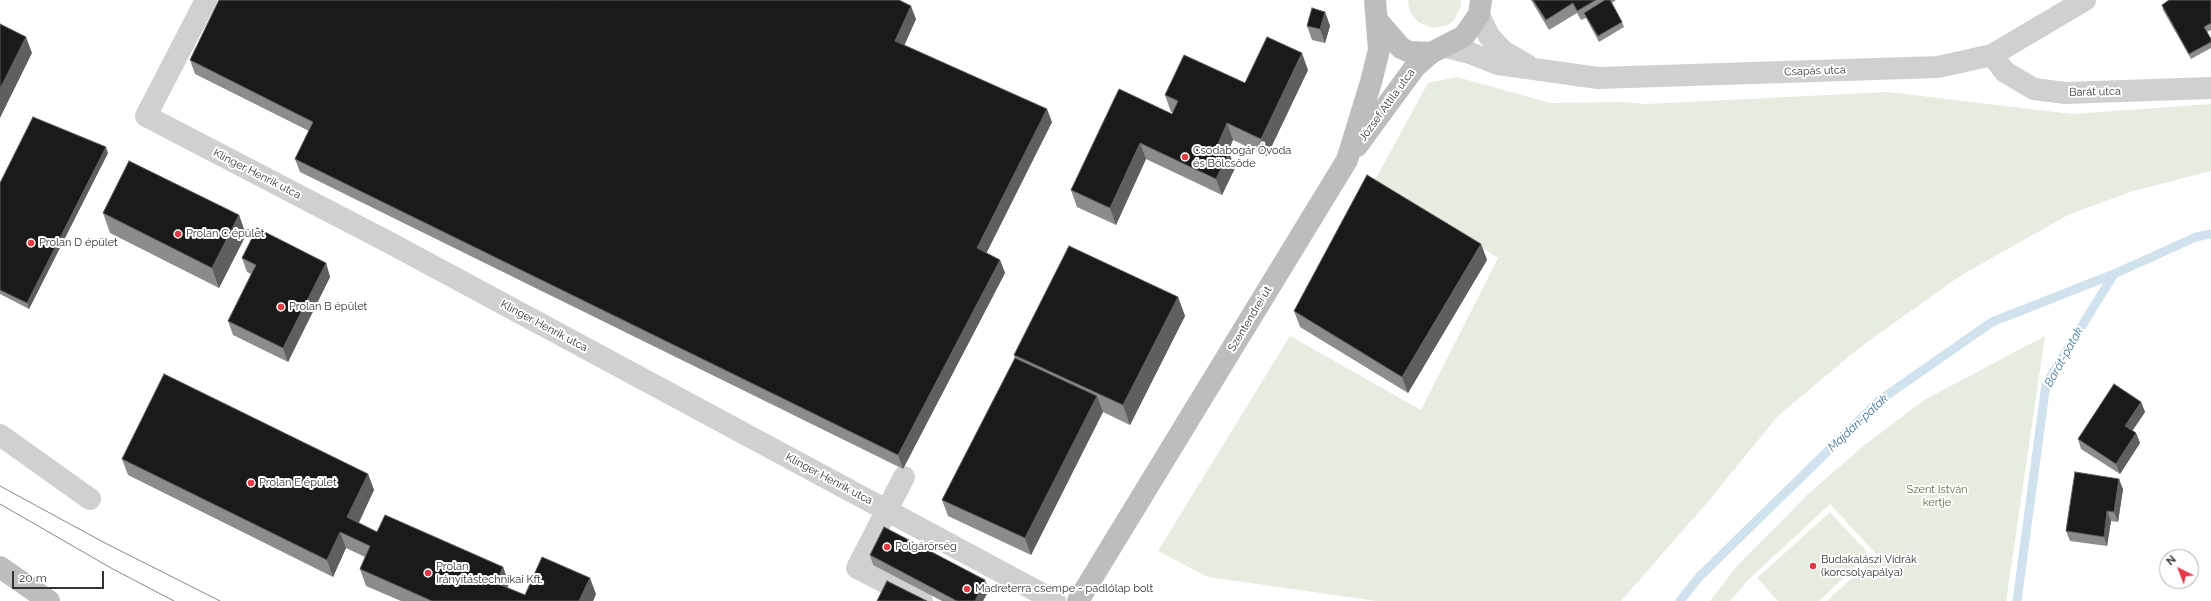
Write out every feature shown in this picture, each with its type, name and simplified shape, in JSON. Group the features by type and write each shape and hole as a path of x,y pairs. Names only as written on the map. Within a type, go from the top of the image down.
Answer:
{"main road":[{"name":"József Attila utca","path":"1347,160 1415,67 1439,50 1464,36 1481,4"},
{"path":"1376,10 1401,48 1410,52 1439,50"},
{"name":"Szentendrei út","path":"1078,601 1347,160 1371,82 1379,50 1376,10"},
{"path":"0,567 49,601"}],"street":[{"name":"Klinger Henrik utca","path":"206,0 146,116 392,244 1055,601"},
{"name":"Csapás utca","path":"1439,50 1470,53 1498,64 1606,78 1938,66 1992,55 2085,0"},
{"name":"Csapás utca","path":"1481,4 1489,36 1503,51 1530,67"},
{"name":"Barát utca","path":"1992,55 2006,72 2034,89 2065,93 2211,88"},
{"path":"0,435 90,499"},
{"path":"904,477 857,568 922,601"}],"green space":[{"path":"1408,0 1461,0 1461,6 1454,20 1448,25 1432,28 1418,22 1409,9"},
{"path":"1457,77 1550,103 1624,102 1646,104 1888,92 2072,114 2211,104 2211,171 2133,191 2068,215 1960,276 1859,348 1778,416 1705,505 1621,601 1376,601 1208,577 1158,551 1290,336 1421,410 1498,258 1375,180 1428,83"},
{"name":"Szent István kertje","path":"2045,336 2006,601 1827,601 1877,555 1830,504 1748,580 1730,601 1710,601 1737,566 1809,493 1861,448 1924,400"},
{"name":"Budakalászi Vidrák (korcsolyapálya)","path":"1830,512 1869,554 1819,601 1778,601 1757,578"}],"building":[{"path":"219,0 899,0 911,6 895,41 1047,109 977,248 1000,260 898,455 295,159 313,122 190,60"},
{"path":"1533,0 1596,0 1577,11 1573,3 1546,20"},
{"path":"1605,0 1610,0 1622,22 1598,36 1584,13"},
{"path":"2169,0 2211,0 2211,23 2204,27 2211,39 2211,42 2189,54 2162,5"},
{"path":"1312,8 1325,12 1320,29 1307,26"},
{"path":"0,24 26,37 0,89"},
{"path":"1267,37 1302,53 1261,139 1227,123 1217,146 1229,152 1216,179 1140,143 1110,208 1071,190 1119,89 1172,114 1178,101 1165,95 1184,55 1245,83"},
{"name":"Prolan D épület","path":"33,117 106,147 27,303 0,290 0,183"},
{"name":"Prolan C épület","path":"129,161 239,215 212,268 103,213"},
{"path":"1367,175 1481,244 1402,377 1294,311"},
{"name":"Prolan B épület","path":"257,228 326,263 283,348 228,321 256,265 242,258"},
{"path":"1069,246 1178,297 1123,405 1014,355"},
{"path":"1015,358 1097,396 1025,538 942,500"},
{"path":"164,374 368,474 347,517 377,532 385,515 503,567 496,583 525,595 542,557 590,578 579,601 432,601 360,569 370,546 340,532 327,560 122,459"},
{"path":"2114,384 2141,402 2125,426 2136,433 2116,464 2078,439"},
{"path":"2075,472 2119,479 2114,512 2107,511 2104,537 2066,531"},
{"path":"884,527 985,580 975,601 957,601 870,555"},
{"path":"887,581 927,601 877,601"}],"waterway":[{"name":"Barát-patak","path":"2017,601 2046,384 2114,274 2196,237 2211,234"},
{"name":"Majdán-patak","path":"1680,601 1699,577 1880,400 1992,322 2114,274"}],"tram line":[{"path":"0,486 105,543 220,601"},
{"path":"0,504 111,568 174,601"}],"place":[{"name":"Csodabogár Óvoda és Bölcsőde","path":"1185,157"},
{"name":"Prolan C épület","path":"178,234"},
{"name":"Prolan D épület","path":"31,243"},
{"name":"Prolan B épület","path":"281,307"},
{"name":"Prolan E épület","path":"251,483"},
{"name":"Polgárőrség","path":"887,547"},
{"name":"Budakalászi Vidrák (korcsolyapálya)","path":"1813,566"},
{"name":"Prolan Irányítástechnikai Kft.","path":"428,573"},
{"name":"Madreterra csempe - padlólap bolt","path":"967,589"}]}
